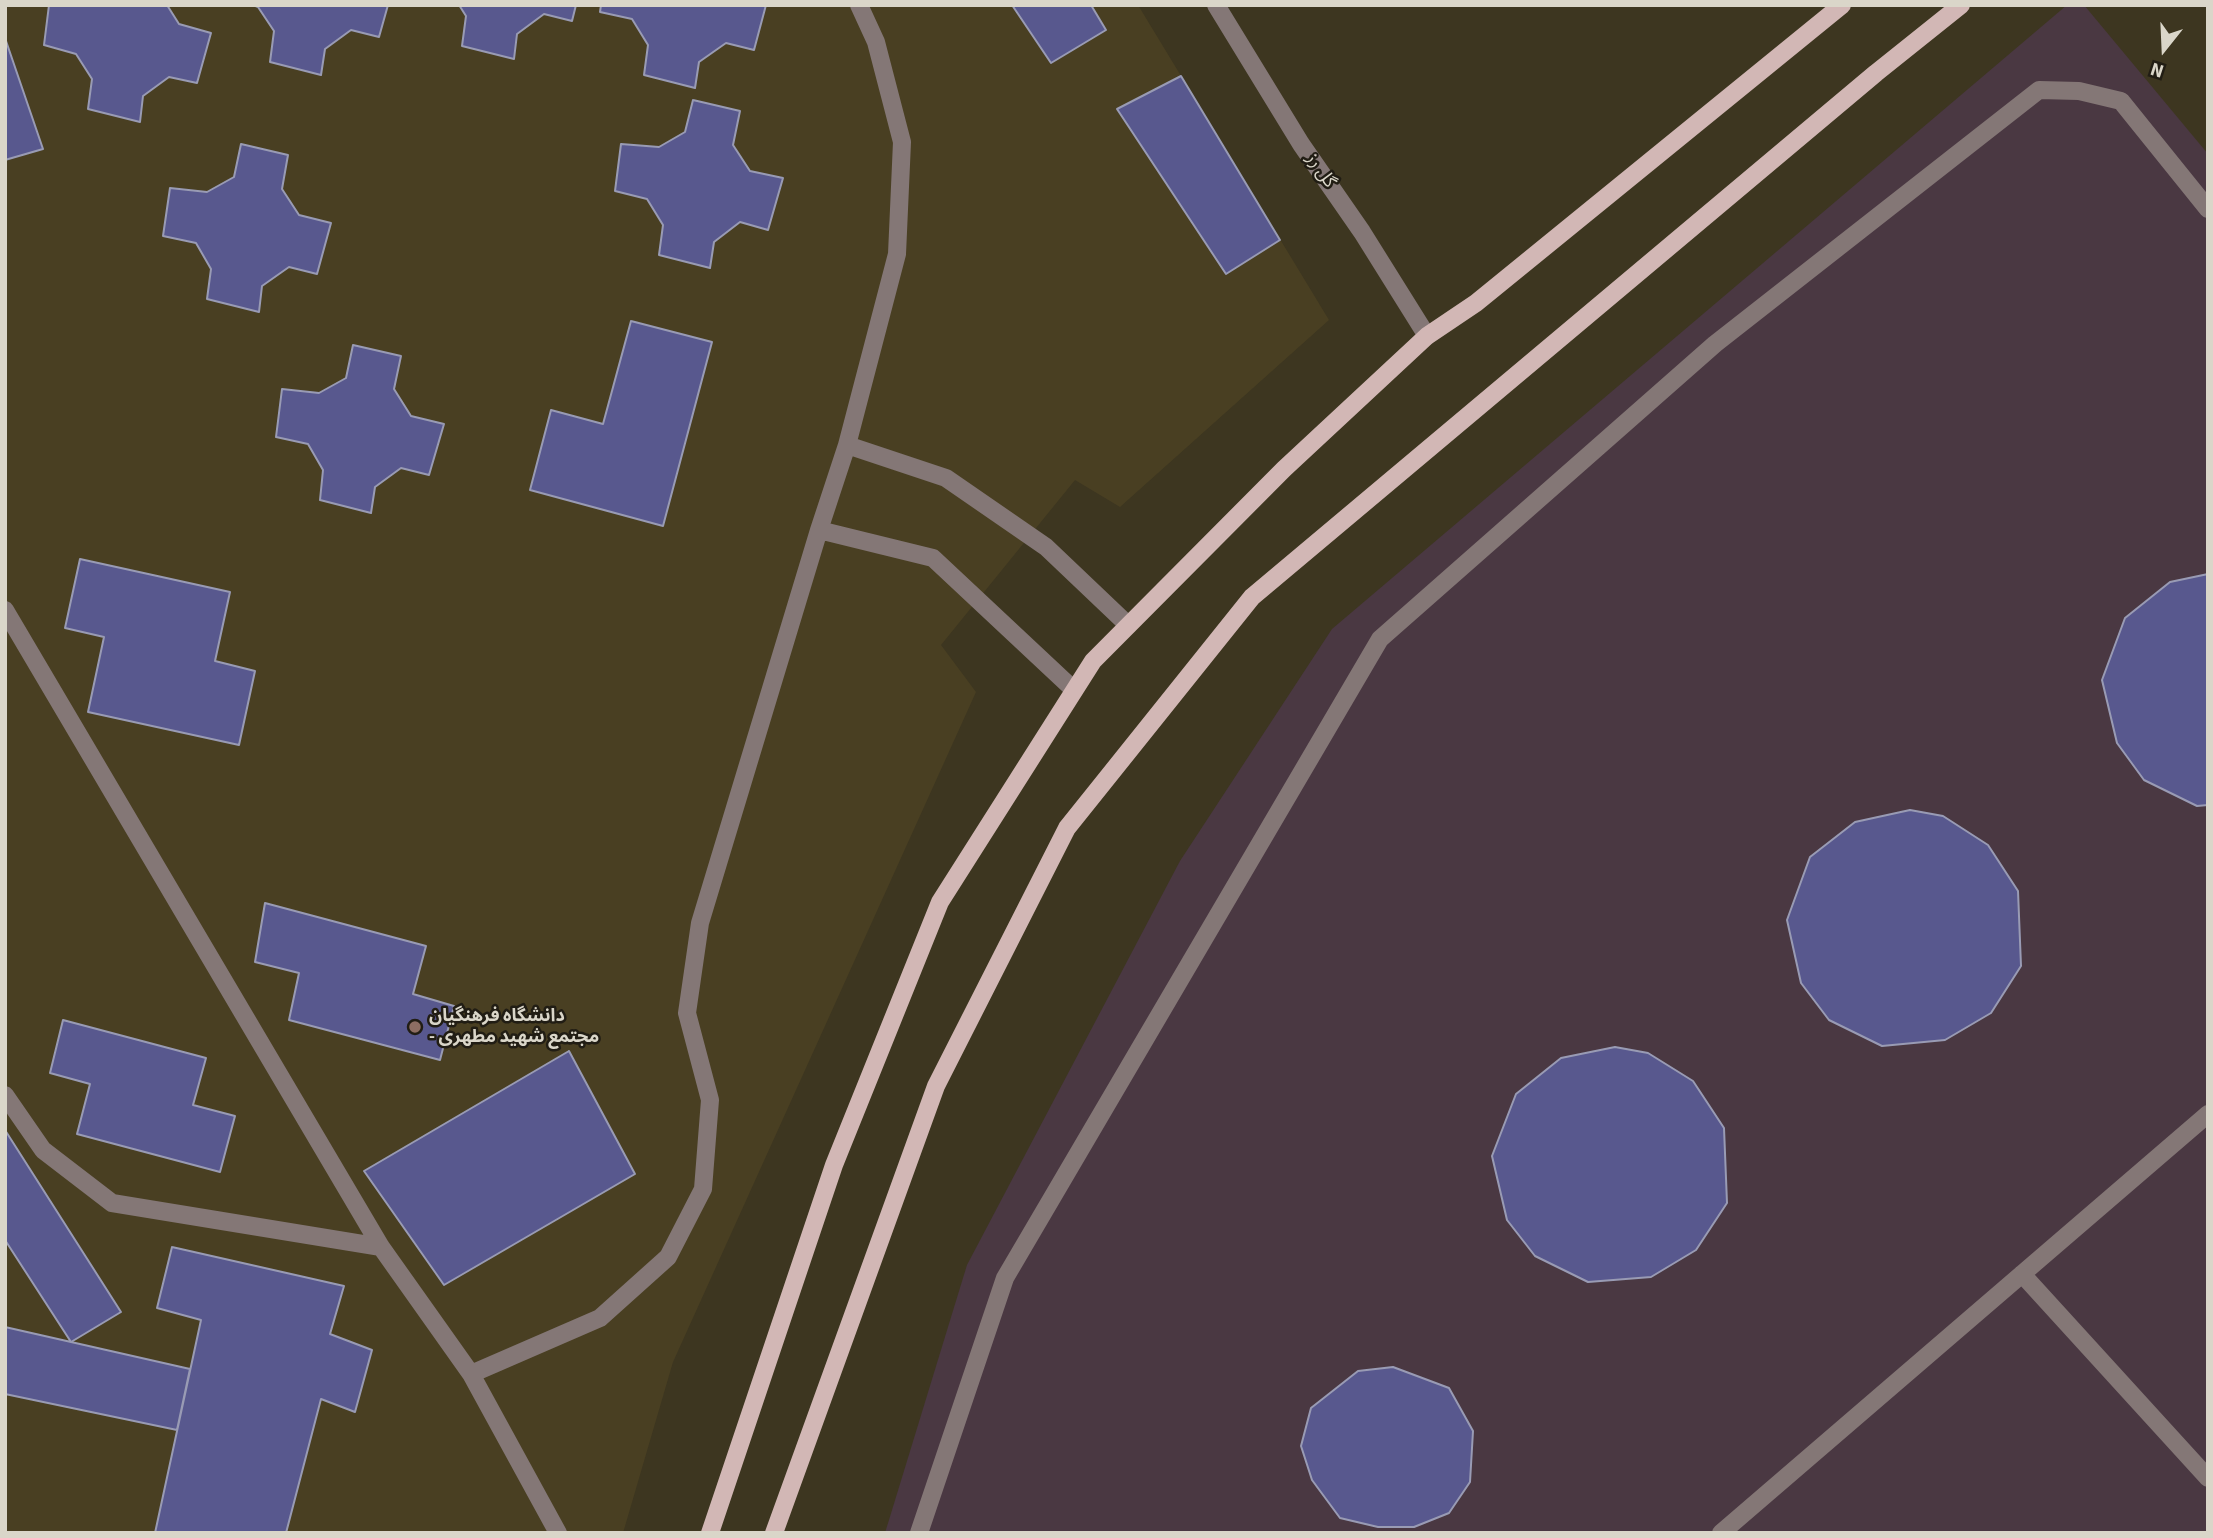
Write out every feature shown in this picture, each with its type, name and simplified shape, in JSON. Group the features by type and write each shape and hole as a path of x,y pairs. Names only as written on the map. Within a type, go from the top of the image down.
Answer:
{"main road":[{"path":"710,1533 834,1165 940,902 1093,661 1284,469 1427,335 1476,303 1842,5"},
{"path":"774,1533 936,1086 1067,828 1251,597 1876,73 1961,5"}],"street":[{"path":"471,1374 600,1318 668,1257 703,1189 710,1100 687,1013 701,923 846,445 897,254 902,142 876,42 859,5"},
{"name":"گل رز","path":"1216,5 1301,144 1362,232 1427,335"},
{"path":"919,1533 1005,1278 1380,639 1715,344 2039,90 2079,91 2121,101 2208,209"},
{"path":"846,445 946,478 1046,547 1128,625"},
{"path":"819,530 933,558 1074,690"},
{"path":"5,610 381,1247 471,1374 558,1533"},
{"path":"5,1095 43,1150 112,1203 381,1247"},
{"path":"1721,1533 2208,1114"},
{"path":"2022,1274 2208,1478"}],"shaded area":[{"name":"دانشگاه فرهنگیان - مجتمع شهید مطهری","path":"5,5 1138,5 1329,320 1120,507 1075,480 941,645 976,692 673,1362 623,1533 5,1533"},
{"path":"2067,5 2084,5 2208,154 2208,1533 885,1533 967,1265 1180,861 1332,629"}],"building":[{"path":"49,5 167,5 179,24 211,33 197,83 169,77 143,96 140,122 88,109 92,79 76,54 44,45"},
{"path":"253,5 388,5 379,37 351,30 325,49 321,75 270,62 274,31 258,7"},
{"path":"459,5 576,5 572,21 544,14 517,34 514,59 462,46 466,16"},
{"path":"601,5 766,5 754,50 726,43 699,62 695,88 644,75 648,45 632,19 600,12"},
{"path":"1012,5 1091,5 1106,30 1051,63"},
{"path":"5,38 43,149 5,160"},
{"path":"1181,76 1280,240 1226,274 1117,109"},
{"path":"693,100 740,111 733,145 750,171 783,178 768,230 740,222 714,242 710,268 659,255 663,225 647,199 615,191 621,144 659,147 685,132"},
{"path":"241,144 288,155 282,189 299,215 331,223 317,274 289,267 262,286 259,312 207,299 211,269 196,243 163,236 170,188 207,192 234,177"},
{"path":"631,321 712,342 663,526 530,490 551,410 603,424"},
{"path":"353,345 401,356 394,389 411,416 444,424 429,475 401,468 375,487 371,513 320,500 323,470 308,444 276,437 282,389 319,393 346,378"},
{"path":"80,559 230,592 215,661 255,671 239,745 88,712 104,637 65,628"},
{"path":"2208,574 2208,805 2197,806 2144,780 2117,743 2102,680 2125,618 2170,582"},
{"path":"1910,810 1943,816 1988,845 2018,891 2021,966 1991,1013 1945,1040 1882,1046 1829,1020 1801,983 1787,920 1810,857 1855,822"},
{"path":"265,903 426,946 413,994 454,1006 440,1060 289,1020 299,973 255,962"},
{"path":"63,1020 206,1058 193,1105 235,1116 220,1172 77,1134 90,1084 50,1073"},
{"path":"1615,1047 1648,1053 1693,1081 1724,1128 1727,1203 1696,1250 1651,1277 1588,1282 1535,1256 1507,1220 1492,1156 1516,1094 1561,1058"},
{"path":"569,1051 635,1174 444,1285 364,1171"},
{"path":"5,1130 121,1312 71,1342 5,1240"},
{"path":"172,1247 344,1286 330,1334 372,1350 355,1412 321,1399 286,1533 155,1533 201,1320 157,1308"},
{"path":"5,1327 190,1369 177,1430 5,1394"},
{"path":"1393,1367 1449,1388 1473,1431 1470,1482 1449,1513 1414,1527 1378,1527 1340,1518 1312,1480 1301,1446 1311,1408 1358,1371"}],"place":[{"name":"دانشگاه فرهنگیان - مجتمع شهید مطهری","path":"415,1027"}]}
